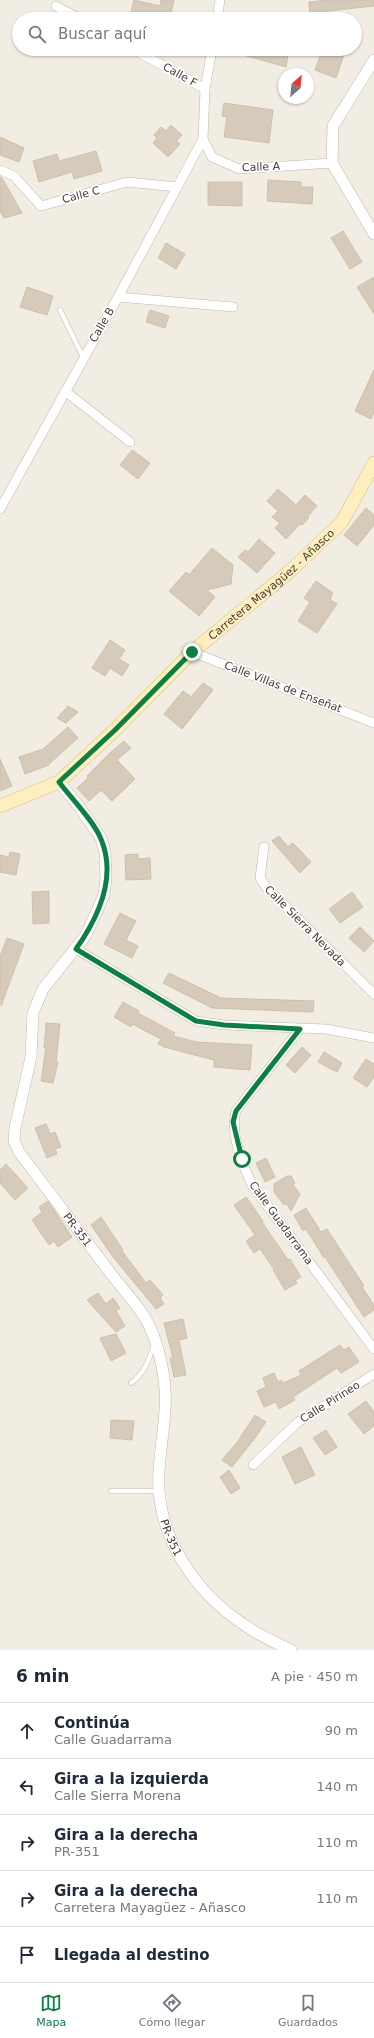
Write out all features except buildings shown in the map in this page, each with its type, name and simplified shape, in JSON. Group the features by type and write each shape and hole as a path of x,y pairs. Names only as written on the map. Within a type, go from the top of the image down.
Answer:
{"main road":[{"name":"Carretera Mayagüez - Añasco","path":"0,806 59,782 115,730 192,652 289,572 342,522 374,463"}],"street":[{"path":"218,12 220,0"},
{"path":"56,6 67,12"},
{"name":"Calle F","path":"146,56 205,89"},
{"path":"203,139 205,89 211,56"},
{"path":"374,60 333,126 332,163 374,234"},
{"name":"Calle A","path":"203,139 212,157 239,169 332,163"},
{"name":"Calle B","path":"0,509 83,357 118,297 203,139"},
{"name":"Calle C","path":"0,170 14,176 41,206 127,182 177,187"},
{"path":"118,297 233,307"},
{"path":"65,391 130,442"},
{"name":"Calle Villas de Enseñat","path":"192,652 374,723"},
{"name":"PR-351","path":"59,782 101,838 105,852 106,879 104,895 86,935 43,989 34,1013 31,1057 14,1128 14,1141 19,1152 152,1330 162,1372 165,1408 158,1474 162,1512 170,1538 191,1575 204,1590 245,1626 290,1650"},
{"name":"Calle Sierra Nevada","path":"264,848 260,878 266,887 374,994"},
{"path":"76,949 196,1021 224,1025 326,1029 374,1038"},
{"name":"Calle Guadarrama","path":"300,1029 236,1111 233,1122 235,1134 242,1159 252,1185 374,1349"},
{"name":"Calle Pirineo","path":"253,1465 298,1422 374,1374"}],"lane":[{"path":"60,310 83,357"},
{"path":"131,1383 136,1379 147,1364 155,1340"},
{"path":"111,1491 160,1492"}],"route":[{"path":"192,652 115,730 59,782 101,838 105,852 106,879 104,895 86,935 76,949 196,1021 224,1025 300,1029 236,1111 233,1122 242,1159"}]}
